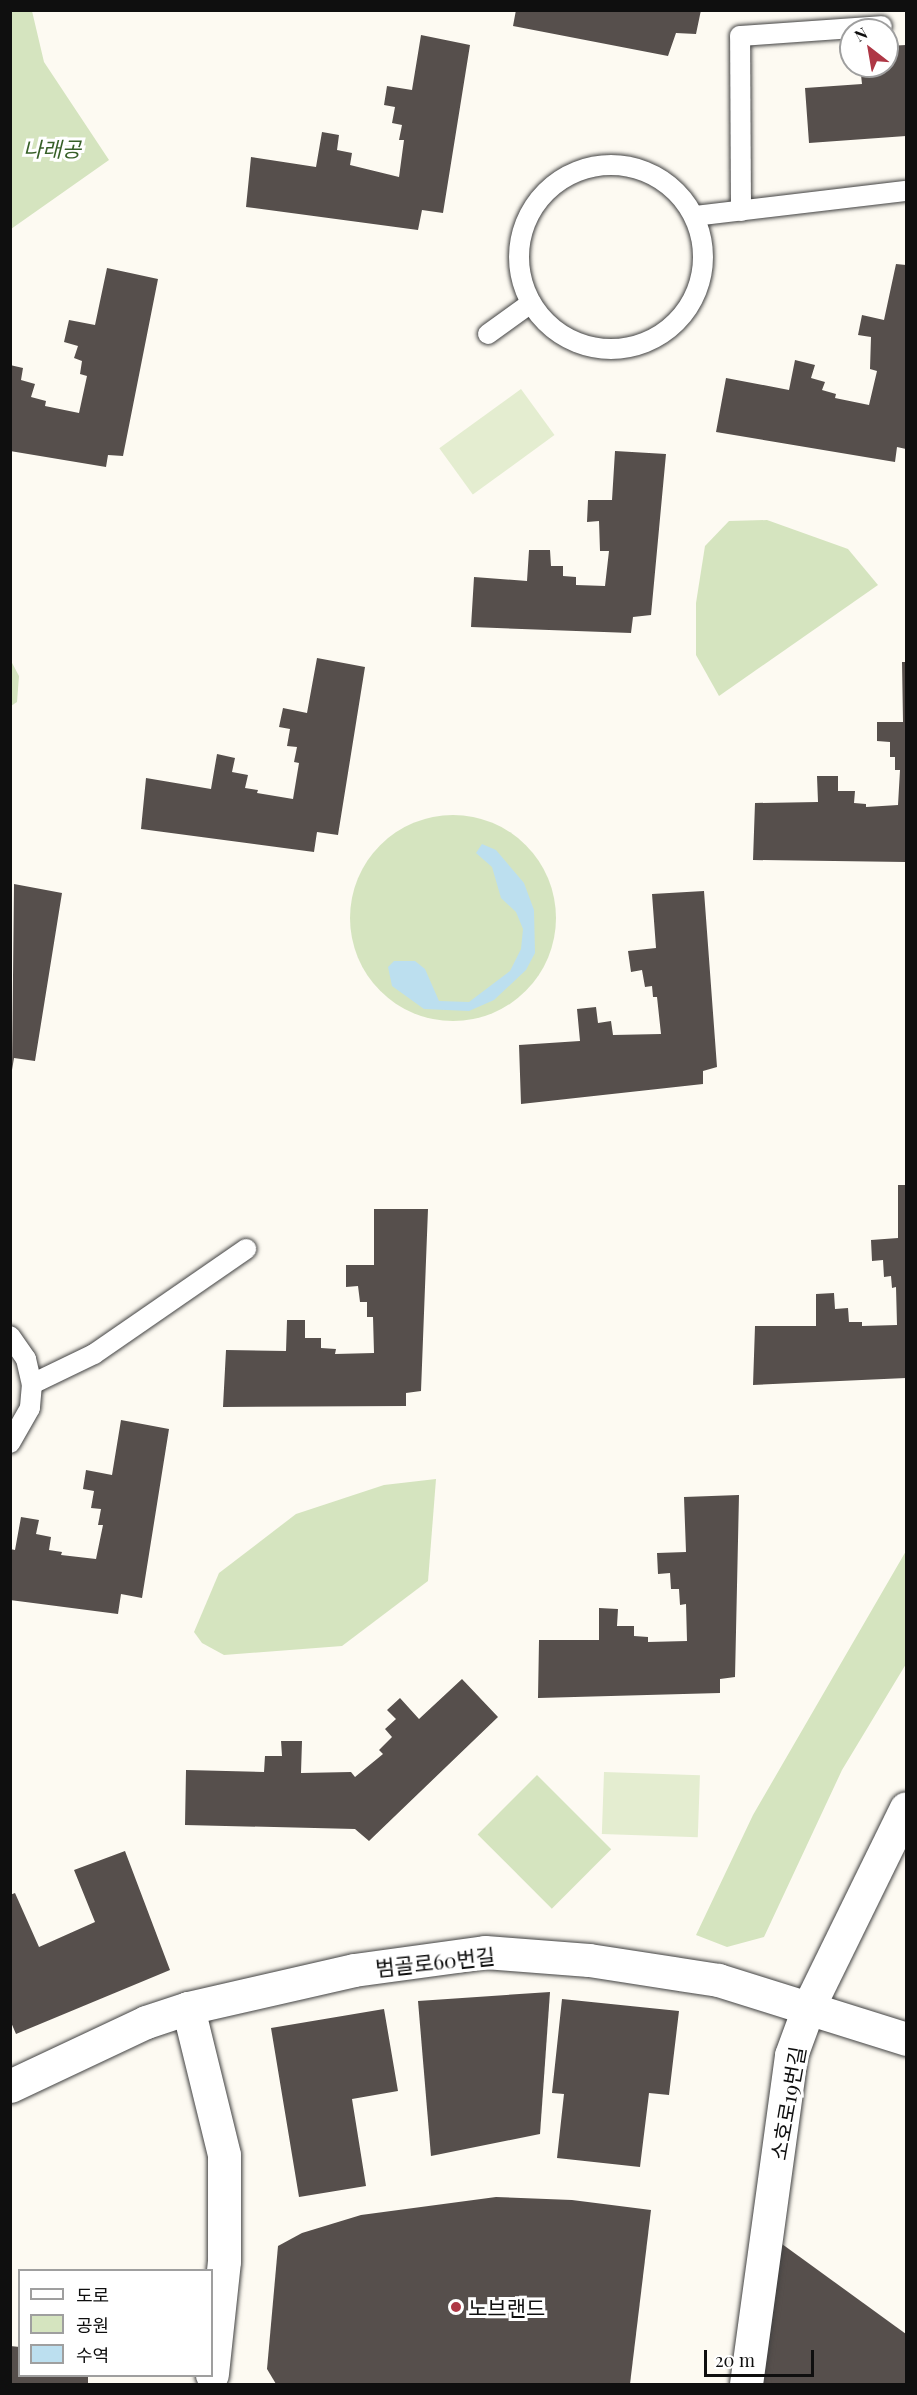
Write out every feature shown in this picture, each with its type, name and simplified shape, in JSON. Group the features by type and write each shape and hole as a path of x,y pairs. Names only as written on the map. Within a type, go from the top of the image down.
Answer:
{"street":[{"name":"소호로19번길","path":"746,2385 791,2055 809,2006 906,1808"},
{"name":"범골로60번길","path":"10,2086 146,2022 188,2008 354,1970 486,1952 589,1959 718,1980 809,2006 906,2038"},
{"path":"188,2008 224,2155 224,2261 213,2357"}],"lane":[{"path":"741,211 740,36 839,29"},
{"path":"596,166 626,166 662,180 678,192 695,216 704,246 702,278 689,307 668,330 640,345 609,350 578,344 551,328 531,303 520,276 519,246 527,218 544,193 568,175 596,166"},
{"path":"695,216 906,191"},
{"path":"488,334 531,303"},
{"path":"32,1384 94,1354 246,1249"},
{"path":"10,1336 26,1359 32,1384 30,1408 10,1443"}],"green space":[{"name":"나래공","path":"11,10 32,11 44,62 109,160 11,229"},
{"path":"521,389 555,435 473,494 439,448"},
{"path":"767,520 848,549 878,585 719,696 696,655 696,603 705,546 729,521"},
{"path":"11,661 19,676 17,702 11,706"},
{"path":"443,815 463,815 483,819 502,827 526,845 544,869 552,888 556,918 552,948 544,967 526,991 502,1009 483,1017 463,1021 443,1021 423,1017 404,1009 388,998 373,983 362,967 354,948 350,928 350,908 354,888 362,869 373,853 388,838 404,827 423,819"},
{"path":"436,1479 428,1581 342,1646 224,1655 202,1643 194,1632 219,1573 296,1514 384,1485"},
{"path":"906,1551 906,1664 842,1770 764,1937 727,1947 696,1935 753,1815"},
{"path":"604,1772 700,1775 698,1837 602,1834"},
{"path":"537,1775 611,1849 552,1909 478,1834"}],"water":[{"path":"482,844 496,850 524,883 534,910 535,953 526,970 494,1000 469,1011 424,1009 392,986 388,967 394,961 415,961 425,969 439,1001 469,1002 510,971 521,949 523,929 516,912 501,898 492,867 476,853"}],"building":[{"path":"516,10 701,10 696,34 676,33 668,56 513,26"},
{"path":"421,35 470,45 443,213 422,210 418,230 246,207 251,157 316,167 322,132 339,135 337,150 352,153 350,165 399,177 404,140 399,140 402,125 392,123 395,107 384,105 387,86 412,90"},
{"path":"899,45 906,45 906,136 809,143 805,88 862,84 861,78 899,78"},
{"path":"896,264 906,265 906,449 897,447 895,462 716,432 726,378 789,390 795,360 815,365 811,378 825,382 822,390 836,394 835,398 869,405 877,371 870,369 871,337 858,335 862,315 884,320"},
{"path":"107,268 158,279 123,456 108,455 106,467 10,451 10,365 23,368 21,380 35,384 31,397 46,401 45,406 79,413 87,376 80,374 82,361 74,358 78,346 64,342 69,320 95,325"},
{"path":"615,451 666,454 651,615 633,617 631,633 471,627 474,577 527,581 529,550 550,550 551,566 563,566 563,576 576,577 576,585 605,586 609,551 600,551 599,521 587,522 588,500 612,500"},
{"path":"317,658 365,667 338,835 317,832 314,852 141,829 146,778 211,789 217,754 235,758 232,772 248,775 245,788 258,790 257,793 293,799 299,763 294,762 297,747 287,746 290,729 279,727 283,708 307,713"},
{"path":"902,662 906,662 906,862 753,860 755,803 818,802 817,776 838,776 838,791 855,791 854,803 866,804 866,807 898,805 900,770 895,770 895,757 890,757 890,742 877,741 877,722 903,722"},
{"path":"14,884 62,893 35,1061 14,1058 12,1070"},
{"path":"704,891 717,1067 703,1071 703,1084 521,1104 519,1045 580,1041 577,1009 596,1007 598,1023 611,1021 613,1035 661,1034 657,997 653,997 652,986 645,987 642,970 631,972 628,951 656,948 652,894"},
{"path":"898,1185 906,1185 906,1378 753,1385 755,1326 816,1326 816,1294 834,1293 835,1309 848,1308 849,1322 862,1322 862,1326 897,1325 896,1287 892,1288 891,1276 884,1277 883,1260 872,1261 871,1240 898,1238"},
{"path":"374,1209 428,1209 421,1391 406,1393 406,1406 223,1407 226,1350 286,1351 287,1320 305,1320 305,1338 321,1338 321,1348 336,1349 335,1354 374,1353 373,1317 367,1317 367,1302 360,1302 358,1286 346,1287 346,1265 374,1265"},
{"path":"121,1420 169,1429 142,1598 121,1594 118,1614 10,1600 10,1549 15,1550 21,1517 39,1520 36,1534 51,1537 49,1550 62,1552 61,1555 96,1559 103,1525 98,1525 101,1509 91,1508 94,1491 83,1489 86,1470 112,1475"},
{"path":"739,1495 735,1677 720,1679 720,1693 538,1698 539,1640 599,1640 599,1608 618,1609 617,1626 634,1626 634,1636 648,1637 648,1642 687,1641 686,1604 680,1605 679,1589 671,1589 670,1573 658,1574 657,1553 686,1552 684,1497"},
{"path":"462,1679 498,1717 369,1841 355,1829 185,1825 186,1770 264,1772 265,1756 282,1756 281,1741 302,1741 301,1773 351,1772 355,1777 383,1754 379,1750 392,1737 385,1729 396,1719 387,1710 400,1698 419,1719"},
{"path":"125,1851 170,1970 16,2034 10,2020 10,1895 15,1893 39,1947 95,1922 74,1870"},
{"path":"550,1992 540,2134 431,2156 418,2001"},
{"path":"562,1999 679,2011 669,2095 649,2093 640,2167 557,2158 564,2094 552,2093"},
{"path":"384,2009 398,2091 352,2099 366,2186 299,2197 271,2028"},
{"name":"노브랜드","path":"496,2197 572,2200 651,2210 630,2384 276,2384 267,2369 278,2246 302,2233 361,2215"},
{"path":"782,2244 906,2334 906,2384 763,2384"},
{"path":"10,2346 18,2347 18,2377 88,2377 88,2383 92,2384 10,2384"}],"place":[{"name":"노브랜드","path":"456,2307"}]}
